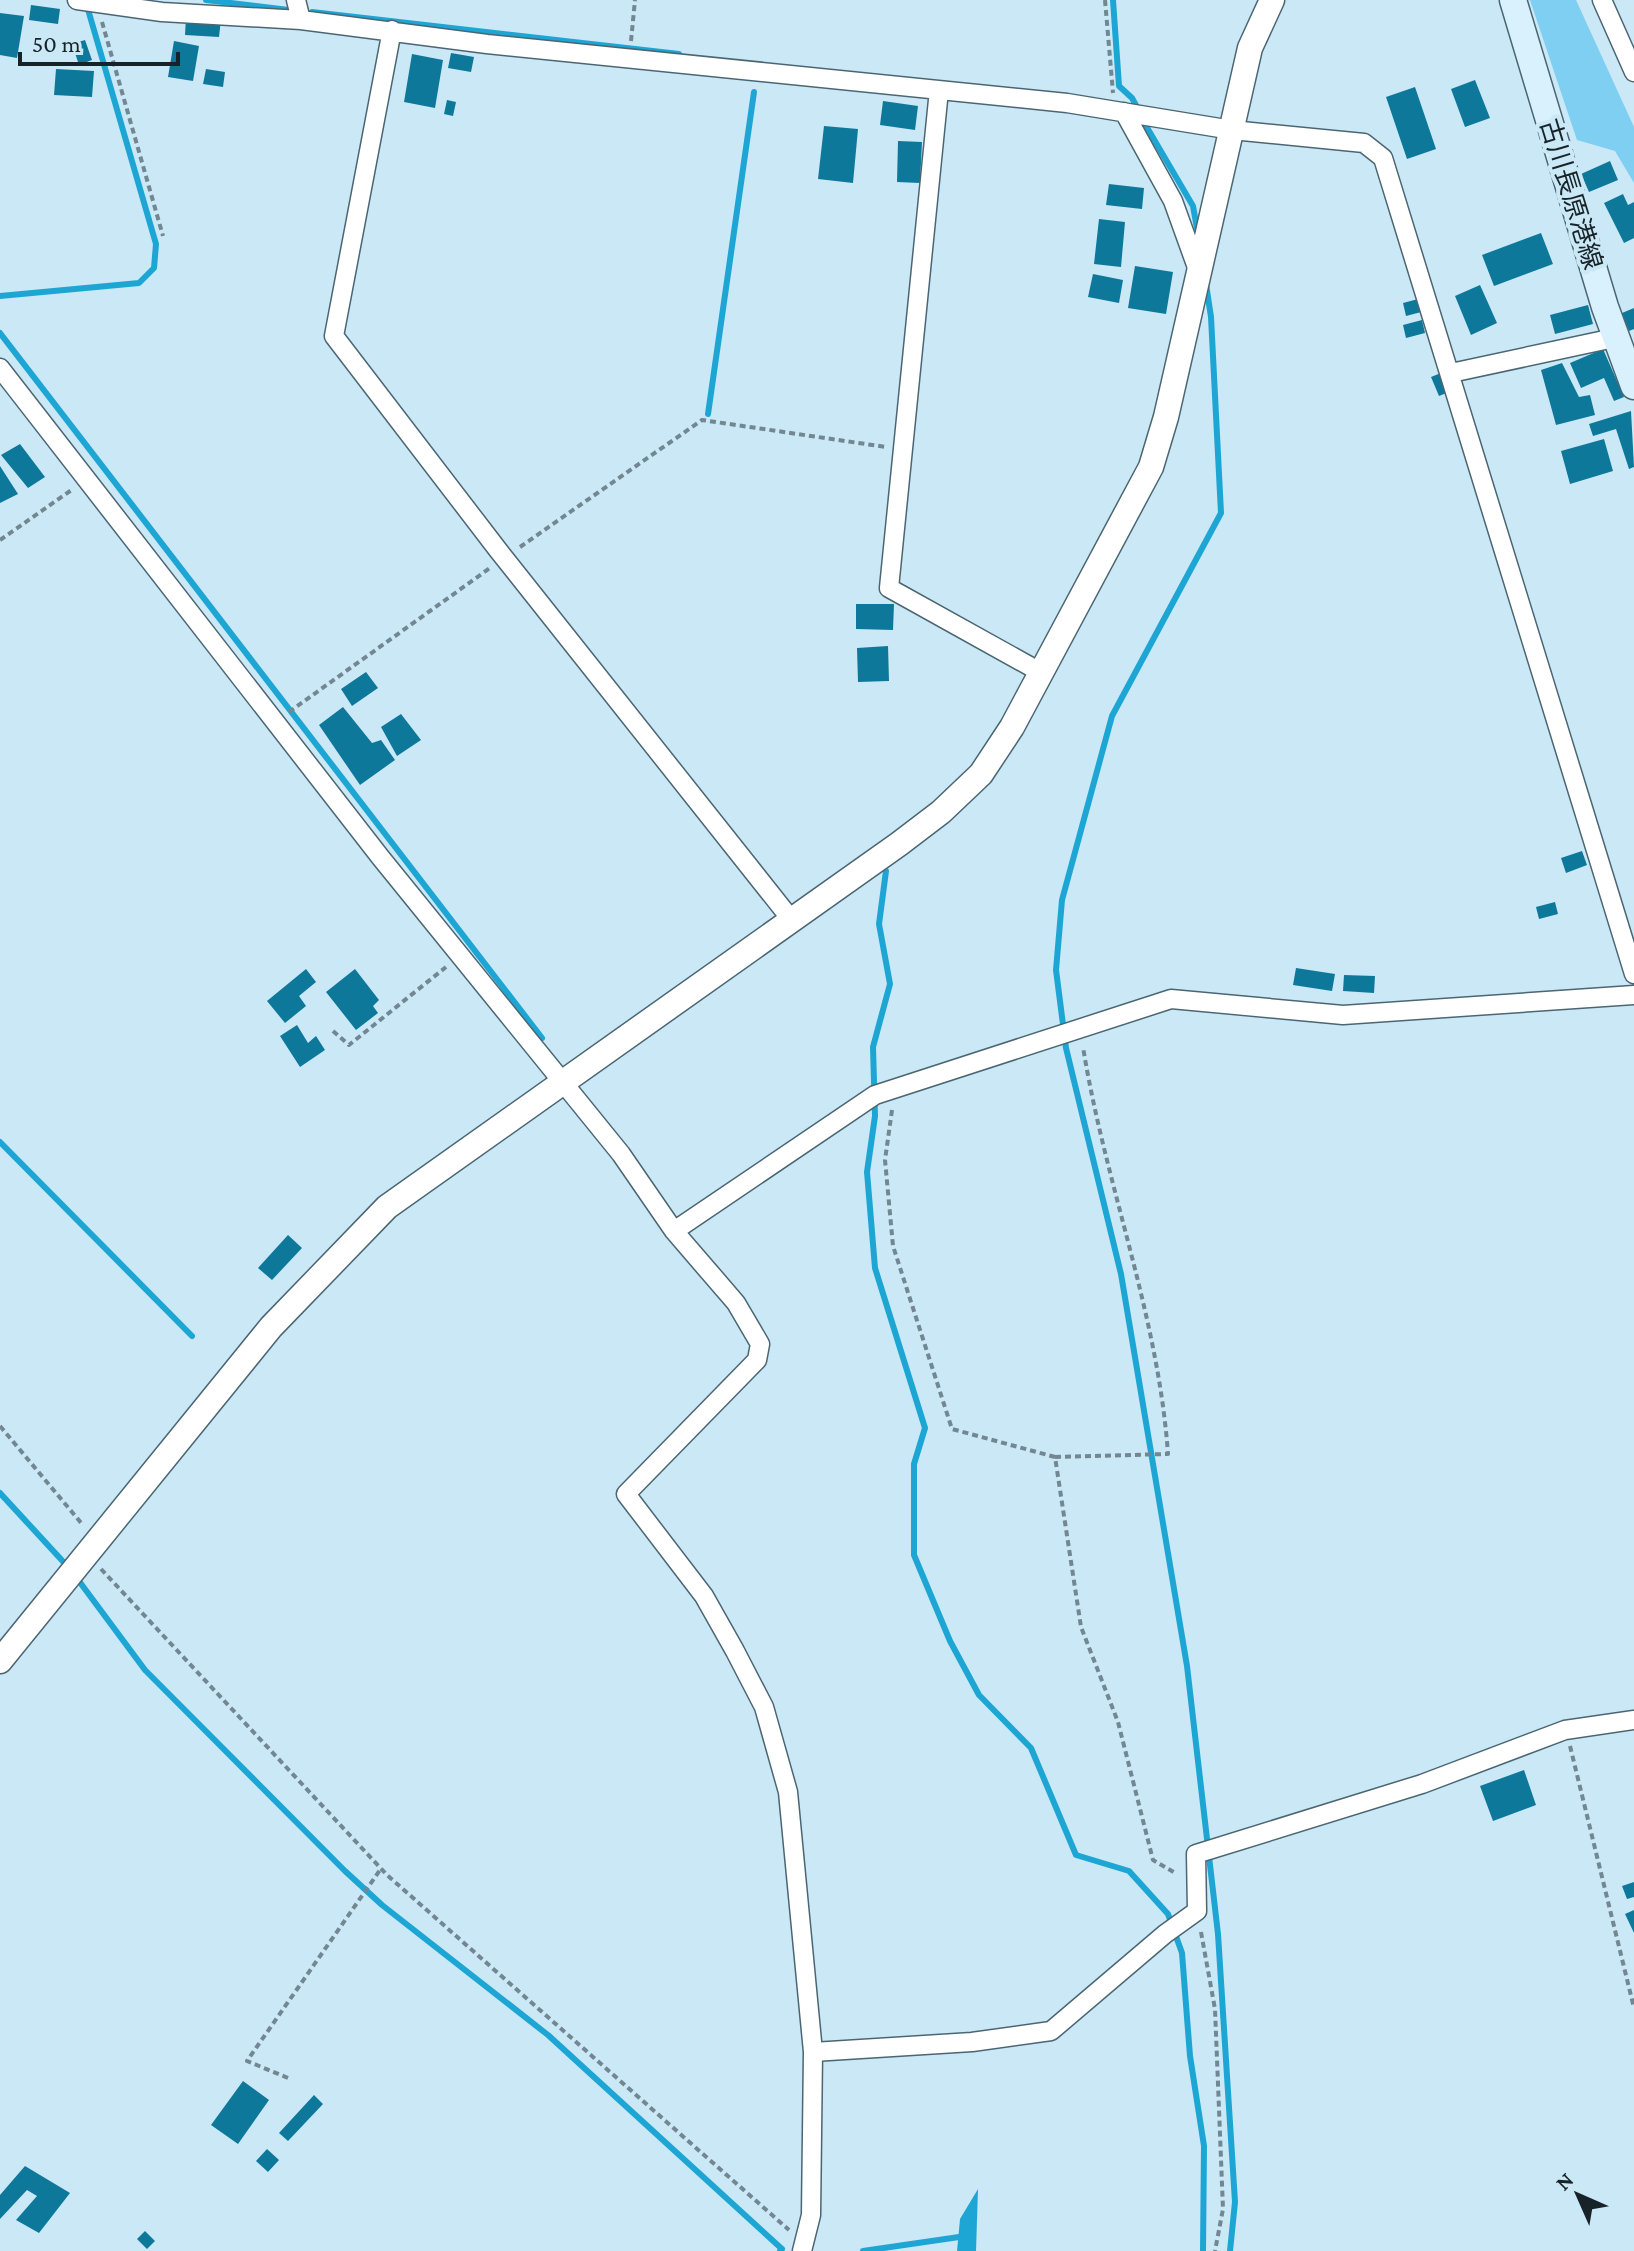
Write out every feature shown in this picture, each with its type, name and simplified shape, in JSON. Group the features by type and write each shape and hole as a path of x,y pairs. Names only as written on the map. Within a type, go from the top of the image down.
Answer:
{"main road":[{"name":"古川長原港線","path":"1513,0 1614,338 1634,386"}],"street":[{"path":"77,0 162,12 301,20 630,59 939,90 1119,112 1232,130 1364,143 1383,158 1634,974"},
{"path":"296,0 301,20"},
{"path":"0,1661 271,1327 387,1207 941,812 981,774 1042,673 1151,467 1166,417 1250,48 1272,0"},
{"path":"1602,0 1634,72"},
{"path":"392,30 334,336 504,558 790,918"},
{"path":"939,90 889,588 1042,673"},
{"path":"1119,112 1173,201 1199,273"},
{"path":"1451,373 1614,338"},
{"path":"0,368 275,722 621,1154 674,1231 736,1303 760,1344 757,1360 626,1494 704,1596 764,1707 788,1792 813,2052 811,2215 804,2248"},
{"path":"674,1231 875,1095 1171,999 1343,1015 1634,995"},
{"path":"813,2052 972,2042 1051,2031 1165,1934 1197,1911 1196,1854 1422,1784 1565,1730 1634,1720"}],"path":[{"path":"630,59 635,0"},
{"path":"1105,0 1119,112"},
{"path":"96,3 163,236"},
{"path":"275,722 702,420 904,449"},
{"path":"0,540 85,480"},
{"path":"333,1031 349,1045 460,956"},
{"path":"895,1089 885,1160 893,1246 952,1429 1055,1457 1168,1454 1154,1345 1075,1031"},
{"path":"0,1426 89,1533 88,1555 381,1869 804,2248"},
{"path":"1055,1457 1081,1627 1118,1722 1153,1860 1197,1885"},
{"path":"1565,1730 1634,2008"},
{"path":"288,2078 247,2061 381,1869"},
{"path":"1197,1911 1215,2009 1223,2209 1215,2251"}],"shaded area":[{"path":"1530,0 1576,0 1634,127 1634,183 1615,151 1577,140"},
{"path":"978,2189 976,2251 957,2251 960,2219"}],"building":[{"path":"31,5 60,9 58,24 29,20"},
{"path":"0,13 24,16 17,58 0,55"},
{"path":"186,17 221,19 219,37 185,35"},
{"path":"85,40 92,60 79,65 72,44"},
{"path":"174,41 199,46 193,81 168,77"},
{"path":"451,53 474,57 471,72 448,68"},
{"path":"412,54 443,60 435,108 404,102"},
{"path":"56,69 94,71 92,97 54,95"},
{"path":"206,69 225,72 223,87 203,84"},
{"path":"1475,80 1490,118 1465,127 1451,89"},
{"path":"1415,87 1436,149 1407,159 1386,97"},
{"path":"447,100 456,102 453,116 444,114"},
{"path":"883,101 918,106 915,130 880,125"},
{"path":"824,126 858,129 853,183 818,179"},
{"path":"898,141 922,142 920,183 897,182"},
{"path":"1610,161 1618,180 1589,192 1581,174"},
{"path":"1109,184 1144,188 1142,209 1106,205"},
{"path":"1623,194 1628,205 1634,202 1634,238 1624,243 1604,203"},
{"path":"1099,219 1125,222 1121,267 1094,264"},
{"path":"1541,233 1553,264 1494,286 1482,255"},
{"path":"1135,266 1173,272 1166,314 1128,308"},
{"path":"1093,274 1123,280 1119,303 1088,297"},
{"path":"1480,285 1497,323 1471,335 1455,296"},
{"path":"1422,298 1425,311 1406,316 1403,303"},
{"path":"1588,305 1593,324 1555,334 1550,315"},
{"path":"1634,308 1634,329 1629,331 1622,313"},
{"path":"1422,320 1425,333 1406,338 1403,325"},
{"path":"1603,349 1624,397 1614,401 1604,378 1581,388 1570,363"},
{"path":"1562,363 1579,397 1590,395 1595,415 1556,425 1541,370"},
{"path":"1441,373 1449,392 1439,396 1431,377"},
{"path":"1631,411 1634,467 1629,469 1616,429 1593,436 1589,424"},
{"path":"1604,439 1613,471 1570,484 1561,451"},
{"path":"20,444 45,477 28,488 1,455"},
{"path":"0,466 18,494 0,503"},
{"path":"856,604 894,604 893,630 856,629"},
{"path":"888,646 889,681 858,682 857,648"},
{"path":"366,672 378,688 352,706 341,689"},
{"path":"343,707 372,743 381,740 395,760 360,785 319,725"},
{"path":"401,714 421,740 397,756 381,727"},
{"path":"1582,851 1587,865 1566,873 1561,858"},
{"path":"1555,902 1558,914 1539,919 1536,907"},
{"path":"1296,968 1335,974 1332,991 1293,985"},
{"path":"306,969 316,982 299,996 306,1006 285,1023 267,1001"},
{"path":"355,969 379,1000 373,1006 378,1013 356,1030 326,992"},
{"path":"1344,975 1375,976 1374,993 1343,991"},
{"path":"297,1025 308,1043 316,1036 325,1050 300,1067 280,1036"},
{"path":"288,1235 302,1248 272,1280 258,1268"},
{"path":"1524,1770 1536,1805 1493,1821 1480,1786"},
{"path":"1634,1882 1634,1897 1627,1899 1622,1886"},
{"path":"1634,1910 1634,1933 1625,1914"},
{"path":"243,2081 269,2100 238,2144 211,2125"},
{"path":"314,2095 323,2104 288,2141 279,2133"},
{"path":"267,2149 279,2160 268,2172 256,2161"},
{"path":"25,2166 70,2193 39,2233 16,2220 37,2196 27,2190 0,2219 0,2195"},
{"path":"145,2231 155,2241 147,2249 137,2239"}],"waterway":[{"path":"206,0 297,11"},
{"path":"1113,0 1119,86 1138,109"},
{"path":"0,296 139,283 154,268 156,244 87,6"},
{"path":"312,12 679,54"},
{"path":"708,414 754,92"},
{"path":"1142,119 1193,206 1198,234"},
{"path":"1206,284 1211,317 1221,513 1112,716 1062,900 1056,970 1066,1048 1121,1274 1187,1666 1218,1934 1235,2202 1230,2251"},
{"path":"0,333 542,1038"},
{"path":"886,871 879,924 890,984 873,1047 875,1116 867,1172 875,1268 925,1428 914,1464 914,1555 950,1641 979,1695 1031,1748 1076,1855 1129,1871 1168,1914 1182,1953 1190,2056 1204,2146 1203,2251"},
{"path":"0,1142 192,1336"},
{"path":"0,1493 69,1568"},
{"path":"76,1577 145,1670 345,1871 382,1905 548,2035 782,2249 780,2251"},
{"path":"863,2251 966,2236"}]}
